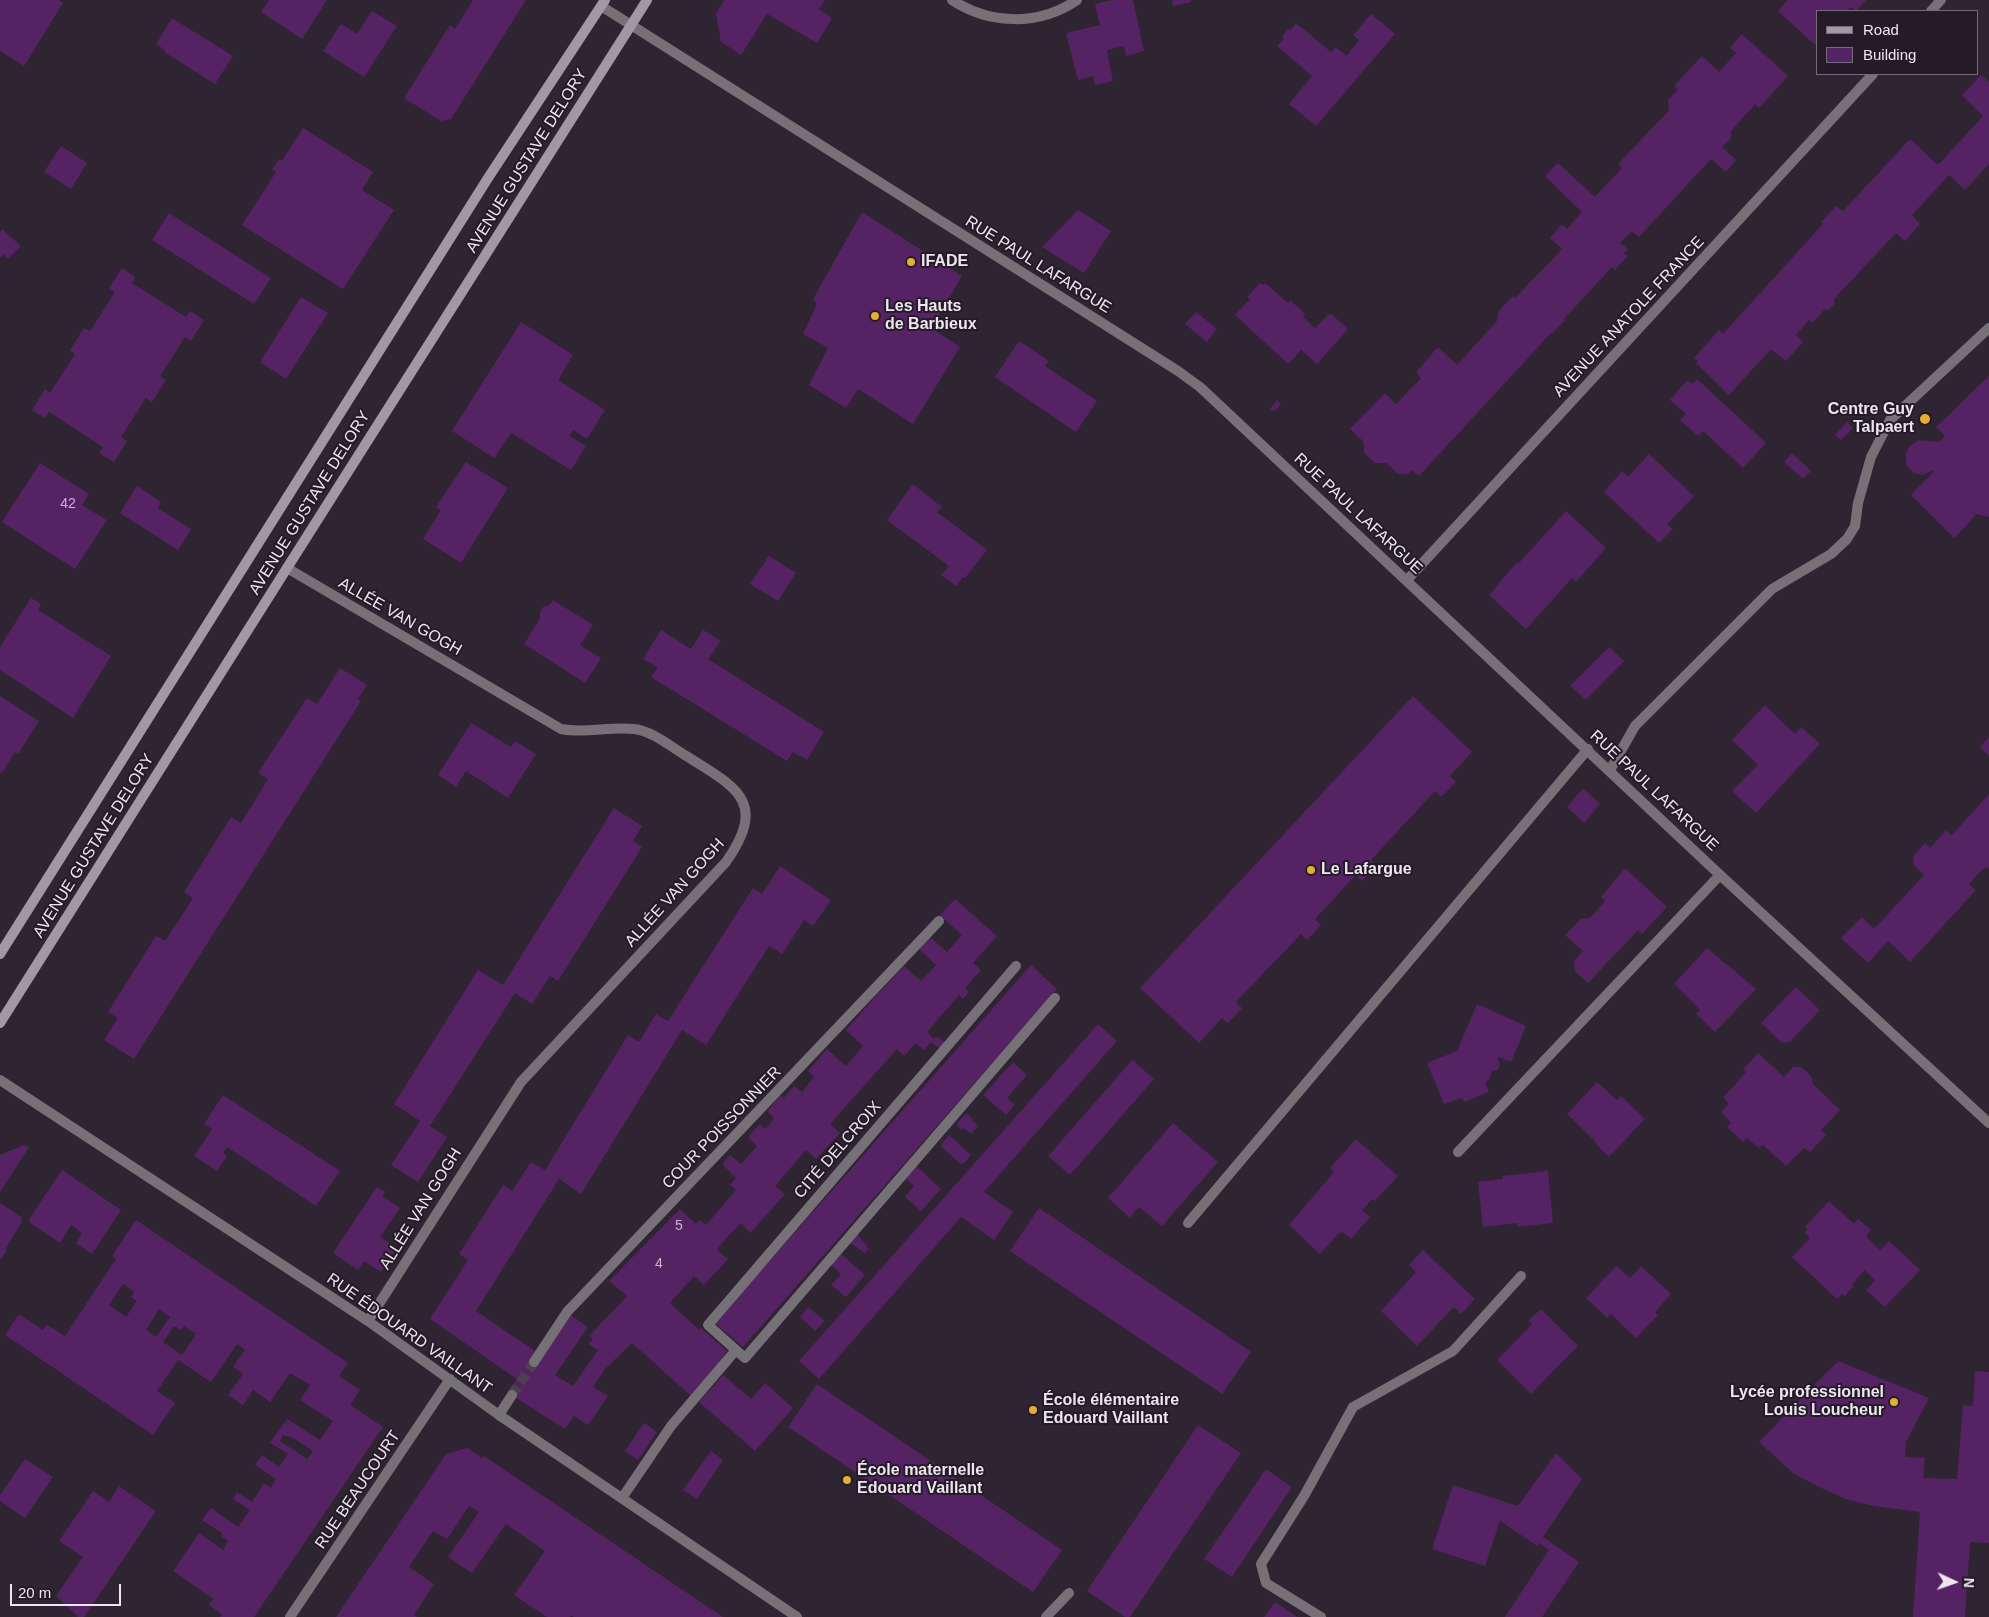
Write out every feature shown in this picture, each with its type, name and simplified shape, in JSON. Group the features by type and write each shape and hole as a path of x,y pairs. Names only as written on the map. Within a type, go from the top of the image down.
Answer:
{"main road":[{"name":"AVENUE GUSTAVE DELORY","path":"0,1023 647,0"},
{"name":"AVENUE GUSTAVE DELORY","path":"0,954 488,178 603,3"}],"street":[{"path":"952,0 964,8 983,14 1003,19 1022,20 1042,16 1077,0"},
{"path":"1932,10 1941,0"},
{"name":"RUE PAUL LAFARGUE","path":"603,3 631,26 1178,371 1200,387 1588,749 1720,875 1989,1123"},
{"name":"AVENUE ANATOLE FRANCE","path":"1406,580 1872,75"},
{"path":"1610,770 1635,726 1772,588 1831,554 1847,539 1855,526 1858,503 1871,457 1878,440 1890,420 1989,328"},
{"name":"ALLÉE VAN GOGH","path":"287,568 561,728 576,732 633,729 650,733 722,779 737,791 744,803 746,817 739,844 726,862 521,1082 368,1321"},
{"path":"1188,1223 1588,749"},
{"path":"1458,1152 1720,875"},
{"name":"COUR POISSONNIER","path":"534,1362 567,1312 939,921"},
{"name":"CITÉ DELCROIX","path":"736,1350 708,1325 1016,966"},
{"path":"622,1498 671,1426 736,1350 745,1358 1054,998"},
{"name":"RUE ÉDOUARD VAILLANT","path":"0,1080 368,1321 499,1415 797,1617"},
{"path":"1321,1617 1266,1583 1261,1564 1304,1496 1353,1406 1453,1351 1521,1276"},
{"name":"RUE BEAUCOURT","path":"290,1617 450,1379"},
{"path":"499,1415 512,1395"},
{"path":"1046,1617 1069,1593"}],"building":[{"path":"0,0 58,0 63,3 24,66 0,51"},
{"path":"269,0 327,0 302,39 261,12"},
{"path":"473,0 526,0 451,119 441,121 404,98 450,25 455,29"},
{"path":"724,0 825,0 819,9 832,18 817,43 767,14 741,55 721,42 716,14"},
{"path":"1112,0 1133,0 1144,51 1126,56 1124,46 1107,50 1113,81 1095,85 1093,76 1078,80 1066,33 1100,25 1095,4"},
{"path":"1172,0 1191,0 1191,2 1173,6"},
{"path":"1788,0 1866,0 1857,10 1851,7 1848,10 1816,10 1815,45 1778,11"},
{"path":"372,11 397,26 364,77 323,51 341,24 357,34"},
{"path":"1371,14 1395,34 1316,126 1289,104 1312,76 1277,46 1284,39 1282,37 1288,29 1290,31 1296,23 1331,52 1336,47 1347,56 1359,40 1353,35"},
{"path":"172,18 233,56 215,84 164,52 165,50 156,44"},
{"path":"1742,34 1788,76 1759,108 1755,104 1731,131 1731,138 1722,147 1736,160 1726,172 1711,159 1639,237 1632,231 1620,243 1628,249 1624,253 1628,256 1615,270 1612,267 1419,476 1412,470 1408,474 1398,474 1386,463 1375,463 1364,453 1364,442 1350,429 1385,393 1396,404 1421,378 1416,372 1438,347 1457,365 1497,321 1498,312 1513,296 1515,298 1562,249 1550,238 1562,224 1567,229 1582,212 1545,176 1558,163 1595,197 1622,168 1618,164 1669,110 1668,100 1678,90 1674,86 1702,56 1719,72 1736,53 1730,48"},
{"path":"1981,75 1989,82 1989,164 1965,190 1949,175 1912,215 1920,224 1905,241 1896,233 1834,299 1835,303 1829,310 1825,309 1812,323 1809,320 1796,335 1803,342 1786,361 1771,349 1729,395 1696,363 1698,361 1694,358 1719,330 1723,334 1823,224 1821,222 1836,206 1843,211 1910,139 1938,165 1983,116 1962,95"},
{"path":"303,128 373,172 362,190 394,210 343,289 242,225 276,172 272,170 279,159 282,161"},
{"path":"61,146 87,163 71,189 44,172"},
{"path":"1078,210 1111,231 1084,273 1042,247"},
{"name":"Les Hauts de Barbieux","path":"862,212 962,276 931,328 960,347 913,424 858,389 846,408 809,385 828,348 803,334 817,304 813,299"},
{"path":"169,213 271,278 254,304 152,240"},
{"path":"2,229 21,246 8,259 3,254 0,258 0,232"},
{"path":"122,268 135,277 132,283 186,317 190,311 204,320 191,341 185,337 160,376 166,380 152,402 146,398 121,437 127,441 114,462 99,453 103,447 49,412 45,418 32,410 45,389 50,393 75,354 70,350 84,328 90,331 115,292 109,288"},
{"path":"1260,283 1263,285 1265,283 1288,303 1290,300 1305,314 1303,317 1315,328 1330,313 1348,329 1317,364 1301,350 1288,364 1235,315 1250,299 1247,297"},
{"path":"301,297 328,313 286,379 260,362"},
{"path":"1196,312 1217,329 1207,342 1185,324"},
{"path":"521,322 573,355 558,380 605,410 587,439 573,430 570,436 586,446 571,470 511,433 494,458 452,431"},
{"path":"1019,341 1049,361 1045,366 1097,401 1076,432 995,377"},
{"path":"1989,376 1989,517 1977,514 1954,538 1911,495 1935,470 1922,475 1914,473 1906,465 1906,453 1909,447 1918,440 1939,442 1945,436 1936,427"},
{"path":"1697,379 1766,443 1743,468 1703,431 1698,436 1680,420 1686,414 1670,400 1687,380 1692,384"},
{"path":"1277,400 1281,404 1274,412 1270,409"},
{"path":"1847,422 1853,428 1841,440 1835,435"},
{"path":"1792,453 1811,471 1803,479 1784,462"},
{"path":"1649,454 1694,496 1667,524 1673,529 1659,543 1604,492 1622,471 1628,477"},
{"path":"466,462 508,488 461,563 423,539 441,510 436,507"},
{"path":"40,463 89,494 82,505 107,520 75,569 2,522"},
{"path":"913,484 942,507 937,512 987,550 965,578 963,577 956,586 941,575 949,566 887,520"},
{"path":"137,486 161,502 158,508 191,529 178,550 120,513"},
{"path":"1566,511 1606,548 1576,582 1572,578 1526,629 1489,595 1517,562 1519,563"},
{"path":"769,556 796,573 778,601 750,584"},
{"path":"31,598 41,604 38,610 111,656 73,718 0,670 0,647"},
{"path":"553,600 593,625 580,645 601,658 585,683 524,644 540,619 540,612 543,607 549,605"},
{"path":"661,630 691,649 703,630 721,641 708,659 824,732 807,760 793,752 787,761 651,677 658,667 643,659"},
{"path":"1609,647 1624,661 1586,700 1570,686"},
{"path":"340,668 367,685 358,699 361,701 134,1059 104,1040 118,1018 108,1012 156,936 165,941 193,898 184,892 231,817 241,823 268,779 258,773 307,698 317,704"},
{"path":"0,696 39,721 18,754 15,752 2,773 0,772"},
{"name":"Le Lafargue","path":"1413,696 1472,752 1450,776 1456,782 1441,797 1435,791 1371,860 1376,866 1362,881 1356,875 1315,919 1321,925 1307,940 1301,934 1236,1002 1242,1008 1228,1023 1222,1018 1199,1043 1140,988"},
{"path":"1765,705 1795,734 1801,727 1820,744 1756,813 1732,791 1758,765 1732,740"},
{"path":"471,723 511,747 515,741 536,754 508,798 466,771 456,787 438,775"},
{"path":"1989,737 1989,756 1980,747"},
{"path":"1583,788 1600,804 1584,823 1567,807"},
{"path":"1989,794 1989,867 1988,869 1985,867 1969,884 1976,890 1910,962 1888,941 1868,963 1841,938 1862,917 1874,929 1924,875 1914,866 1913,856 1925,843 1930,848 1946,830 1951,836"},
{"path":"614,808 642,826 633,841 642,847 558,981 550,976 532,1004 515,993 430,1126 447,1137 418,1182 391,1165 420,1121 394,1104 478,970 503,985"},
{"path":"780,866 831,900 813,926 804,920 782,954 769,946 706,1045 682,1030 581,1194 559,1179 476,1311 535,1351 530,1359 538,1364 571,1315 588,1327 555,1375 573,1386 598,1350 588,1344 593,1339 589,1336 627,1296 609,1281 680,1209 696,1224 700,1220 706,1225 736,1190 730,1185 736,1178 722,1164 730,1155 741,1164 757,1146 748,1137 760,1124 765,1129 774,1118 767,1111 781,1095 784,1098 794,1086 802,1092 814,1077 808,1071 827,1049 846,1066 863,1046 846,1030 875,997 904,966 921,981 936,965 918,948 929,936 947,952 962,935 940,915 955,899 997,936 973,963 981,970 965,988 969,992 963,999 959,995 927,1032 934,1039 937,1036 946,1044 940,1049 931,1042 924,1050 916,1043 904,1056 897,1049 830,1124 840,1133 816,1159 806,1150 775,1186 785,1194 761,1221 750,1233 741,1223 721,1244 717,1250 728,1259 704,1285 694,1276 670,1303 699,1330 701,1328 727,1351 716,1368 691,1396 632,1343 605,1369 593,1387 608,1396 588,1425 574,1416 565,1429 507,1392 517,1379 430,1319 468,1260 459,1254 503,1185 512,1191 531,1162 545,1170 628,1035 639,1042 656,1014 668,1021 753,888 762,894"},
{"path":"1625,868 1667,907 1642,934 1638,930 1588,983 1575,971 1574,961 1583,951 1565,935 1581,919 1590,918 1605,901 1601,897"},
{"path":"1707,948 1756,989 1715,1032 1696,1014 1700,1010 1674,984"},
{"path":"1031,965 1057,989 743,1347 715,1323"},
{"path":"1796,987 1820,1010 1790,1042 1782,1043 1761,1023"},
{"path":"1477,1004 1526,1026 1511,1062 1499,1057 1497,1059 1500,1063 1499,1068 1492,1071 1489,1080 1485,1082 1489,1092 1464,1102 1462,1098 1444,1104 1427,1063 1457,1051"},
{"path":"1098,1024 1117,1041 984,1192 1013,1212 994,1240 961,1217 819,1379 799,1361"},
{"path":"1758,1053 1784,1077 1793,1067 1801,1067 1812,1077 1812,1083 1840,1110 1821,1130 1826,1135 1810,1152 1804,1148 1786,1166 1763,1145 1759,1148 1747,1138 1743,1142 1727,1127 1731,1123 1721,1112 1729,1103 1723,1098 1746,1072 1743,1069"},
{"path":"1132,1060 1154,1079 1070,1175 1048,1156"},
{"path":"1013,1062 1027,1075 1007,1098 1015,1105 1006,1115 983,1095"},
{"path":"1597,1082 1617,1100 1621,1096 1645,1119 1609,1157 1567,1114"},
{"path":"223,1095 340,1171 316,1206 227,1147 223,1153 227,1156 217,1171 194,1156 212,1129 204,1124"},
{"path":"966,1113 978,1126 971,1134 964,1128 962,1130 956,1125"},
{"path":"1173,1123 1218,1162 1162,1226 1139,1207 1130,1218 1108,1198"},
{"path":"949,1135 971,1155 962,1165 940,1146"},
{"path":"1356,1139 1398,1176 1375,1201 1372,1199 1362,1210 1370,1217 1351,1239 1342,1232 1339,1233 1320,1254 1289,1225 1334,1172 1330,1168"},
{"path":"24,1145 29,1147 0,1192 0,1155"},
{"path":"914,1164 941,1189 921,1211 905,1197 914,1186 903,1176"},
{"path":"62,1170 121,1210 92,1254 76,1243 82,1233 71,1225 60,1243 30,1223 29,1219"},
{"path":"1548,1171 1553,1223 1517,1227 1517,1223 1483,1227 1478,1182 1503,1179 1502,1176"},
{"path":"377,1187 385,1192 382,1196 400,1208 380,1237 397,1248 381,1272 364,1261 358,1270 333,1253"},
{"path":"1829,1201 1854,1224 1858,1219 1871,1230 1866,1236 1880,1250 1889,1241 1920,1270 1885,1307 1866,1290 1875,1280 1865,1270 1852,1284 1854,1286 1845,1296 1842,1294 1837,1299 1792,1257 1810,1238 1805,1233 1807,1229 1805,1227"},
{"path":"0,1203 21,1217 22,1222 0,1260"},
{"path":"1039,1208 1251,1352 1222,1394 1010,1251"},
{"path":"136,1220 348,1363 339,1376 360,1390 350,1405 383,1427 254,1617 220,1617 222,1614 209,1605 213,1599 173,1571 199,1533 223,1550 228,1541 221,1536 223,1534 202,1520 211,1508 238,1527 250,1510 233,1499 237,1492 252,1502 264,1483 271,1488 276,1479 255,1465 262,1455 279,1467 288,1454 270,1443 287,1419 320,1440 333,1421 300,1400 310,1385 290,1373 270,1402 253,1390 243,1405 228,1395 243,1374 233,1367 245,1350 237,1344 211,1382 178,1360 157,1391 175,1403 153,1435 5,1335 19,1314 43,1330 46,1324 65,1336 116,1259 112,1256","holes":["123,1284 134,1292 131,1297 137,1301 126,1317 109,1305","159,1309 170,1317 156,1337 146,1330","174,1326 181,1330 184,1326 196,1334 182,1355 163,1342","283,1435 293,1438 313,1451 307,1459 280,1441"]},
{"path":"858,1235 869,1249 865,1253 850,1243"},
{"path":"1423,1250 1475,1299 1461,1314 1454,1307 1417,1346 1381,1311 1416,1272 1409,1265"},
{"path":"841,1254 865,1275 846,1297 831,1285 841,1274 831,1265"},
{"path":"1616,1266 1630,1278 1641,1266 1671,1294 1655,1312 1658,1315 1636,1338 1611,1314 1607,1318 1586,1298"},
{"path":"808,1307 825,1321 815,1331 800,1317"},
{"path":"1541,1309 1578,1346 1531,1394 1497,1360 1532,1324 1528,1321"},
{"path":"1838,1361 1929,1398 1906,1442 1905,1457 1925,1458 1923,1478 1957,1479 1963,1405 1973,1406 1975,1371 1989,1372 1989,1543 1970,1542 1965,1617 1913,1617 1920,1512 1873,1506 1846,1499 1793,1473 1759,1442"},
{"path":"723,1375 751,1399 765,1383 793,1408 755,1451 699,1402"},
{"path":"817,1384 1062,1550 1033,1592 788,1427"},
{"path":"644,1423 657,1432 638,1460 625,1451"},
{"path":"1198,1425 1241,1453 1130,1617 1125,1617 1087,1591"},
{"path":"468,1448 482,1458 484,1456 723,1617 574,1617 571,1615 570,1617 547,1617 514,1595 545,1551 506,1524 472,1573 448,1557 479,1512 469,1506 447,1539 433,1531 409,1567 434,1584 414,1615 417,1617 336,1617 446,1454"},
{"path":"711,1451 723,1460 697,1499 683,1490"},
{"path":"1556,1453 1582,1479 1543,1537 1579,1562 1542,1617 1505,1617 1549,1550 1539,1543 1537,1546 1500,1521 1485,1566 1432,1549 1453,1485 1518,1506"},
{"path":"25,1459 53,1477 25,1518 0,1501 0,1495"},
{"path":"1266,1469 1292,1487 1232,1577 1204,1559"},
{"path":"119,1486 156,1511 84,1617 78,1617 56,1596 83,1557 59,1541 93,1491 109,1502"},
{"path":"1275,1602 1281,1606 1297,1617 1264,1617"}],"tunnel":[{"path":"512,1395 534,1362"}],"place":[{"name":"IFADE","path":"911,262"},
{"name":"Les Hauts de Barbieux","path":"875,316"},
{"name":"Centre Guy Talpaert","path":"1925,419"},
{"name":"Le Lafargue","path":"1311,870"},
{"name":"Lycée professionnel Louis Loucheur","path":"1894,1402"},
{"name":"École élémentaire Edouard Vaillant","path":"1033,1410"},
{"name":"École maternelle Edouard Vaillant","path":"847,1480"}]}
